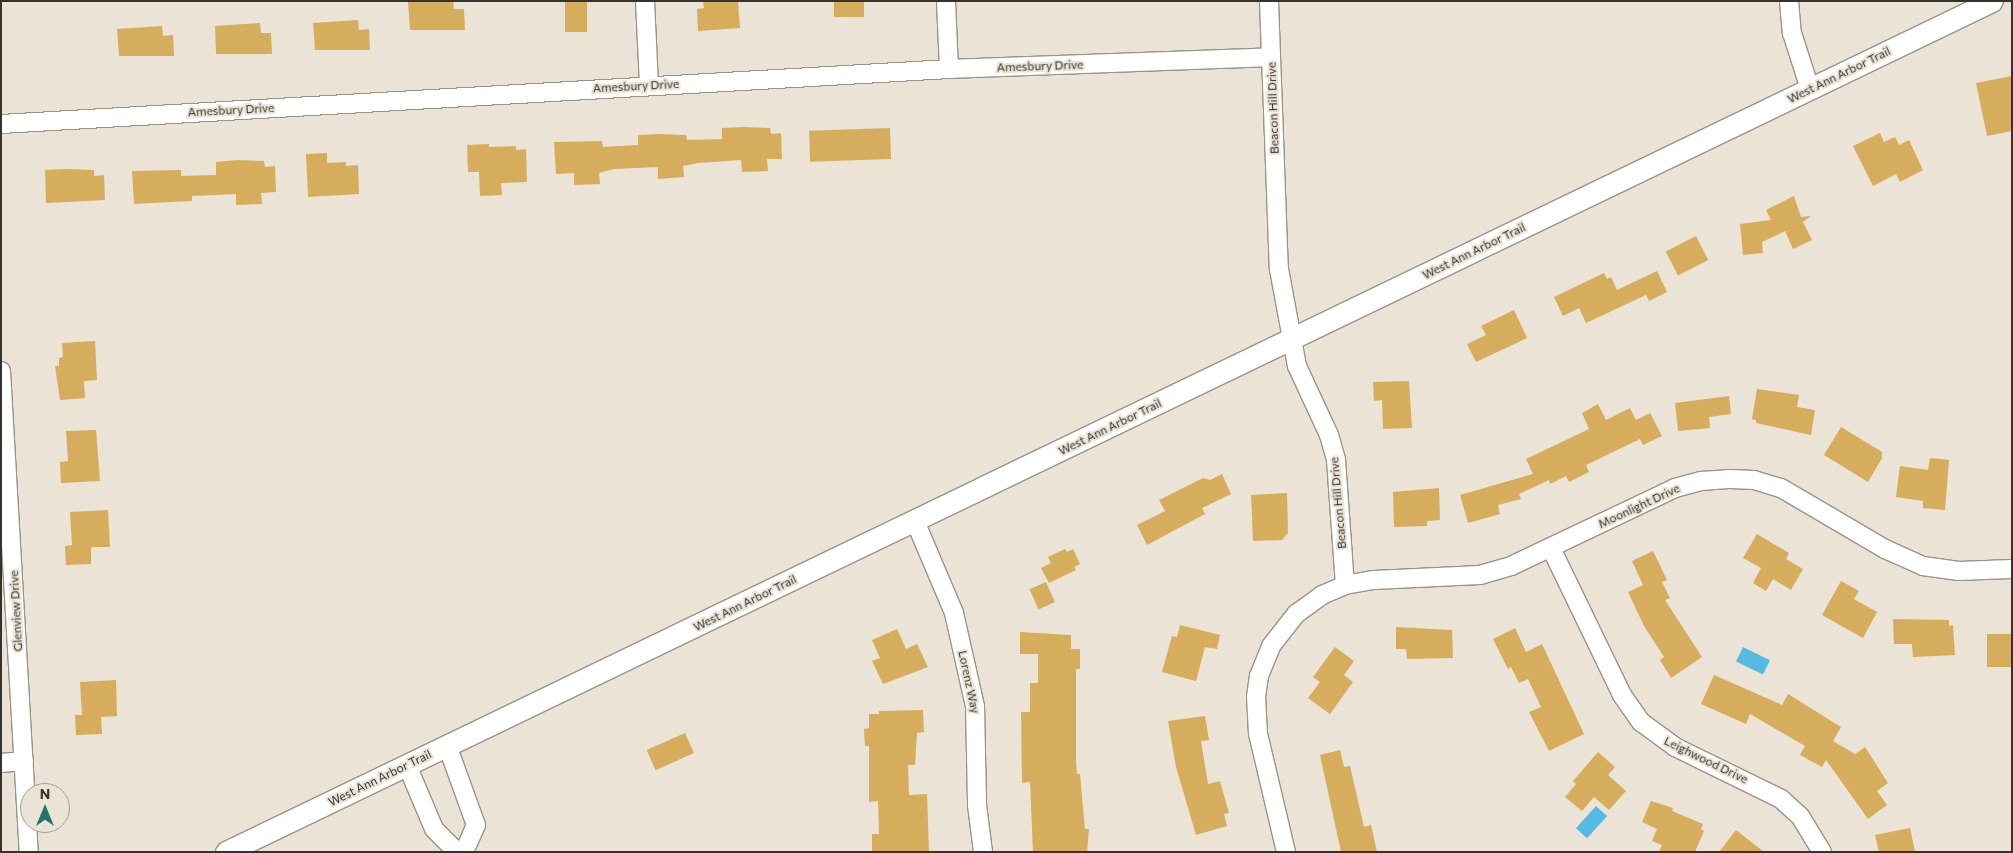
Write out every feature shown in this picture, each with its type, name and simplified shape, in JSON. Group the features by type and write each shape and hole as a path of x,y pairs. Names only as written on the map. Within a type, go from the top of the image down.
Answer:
{"street":[{"path":"645,1 649,85"},
{"path":"946,1 949,69"},
{"name":"Beacon Hill Drive","path":"1268,1 1279,269 1294,338 1297,366 1329,435 1336,460 1345,586"},
{"path":"1790,1 1792,33 1810,89"},
{"name":"West Ann Arbor Trail","path":"226,852 1992,1"},
{"name":"Amesbury Drive","path":"1,124 949,69 1271,57"},
{"name":"Glenview Drive","path":"1,371 6,520 30,852"},
{"name":"Moonlight Drive","path":"1345,586 1374,580 1480,575 1510,566 1551,548 1674,488 1701,481 1728,479 1754,480 1781,488 1885,549 1923,566 1959,571 2012,569"},
{"name":"Lorenz Way","path":"915,521 954,613 975,706 977,805 984,852"},
{"name":"Leighwood Drive","path":"1551,548 1622,695 1641,722 1675,747 1781,799 1810,829 1822,852"},
{"path":"1286,852 1258,734 1256,697 1259,676 1271,646 1296,614 1322,595 1345,586"},
{"path":"447,746 476,825 464,852"},
{"path":"1,763 24,761"},
{"path":"407,765 434,830 457,852"}],"water":[{"path":"1743,647 1770,660 1763,675 1736,661"},
{"path":"1596,806 1607,816 1587,838 1576,828"}],"building":[{"path":"453,1 454,9 464,9 465,30 410,30 408,2"},
{"path":"565,1 587,1 587,32 565,32"},
{"path":"703,1 738,1 740,28 698,31 697,9 704,8"},
{"path":"834,1 864,1 864,17 834,17"},
{"path":"358,20 359,30 369,29 370,50 315,50 313,23"},
{"path":"260,23 261,33 271,33 272,54 216,54 215,26"},
{"path":"162,26 163,36 173,35 174,56 119,56 117,29"},
{"path":"2012,76 2012,131 1987,136 1976,83"},
{"path":"722,128 770,128 771,134 781,133 782,159 767,159 768,171 742,172 741,160 683,166 684,177 658,179 658,167 614,169 599,173 600,184 574,185 574,173 556,174 554,142 602,141 603,147 638,145 638,135 659,134 686,135 687,140 722,139"},
{"path":"890,128 891,159 810,162 809,131"},
{"path":"1880,133 1884,142 1895,137 1899,145 1909,140 1923,170 1900,182 1896,174 1873,186 1853,146"},
{"path":"489,144 489,147 516,146 516,150 526,149 527,182 501,183 502,195 480,196 479,172 468,172 467,145"},
{"path":"327,153 327,163 346,162 346,166 358,165 359,194 308,197 306,154"},
{"path":"237,160 264,161 265,167 275,166 276,192 261,193 262,204 236,205 236,194 192,196 192,201 134,204 132,171 181,170 181,176 216,175 216,162"},
{"path":"45,170 94,170 94,176 104,175 105,200 46,203"},
{"path":"1794,196 1801,217 1811,216 1803,222 1812,240 1793,249 1785,231 1762,242 1763,253 1743,255 1740,224 1771,220 1766,210"},
{"path":"1696,236 1708,260 1678,275 1666,251"},
{"path":"1657,271 1667,292 1649,301 1646,295 1586,323 1579,308 1563,316 1554,297 1604,273 1607,279 1611,277 1617,290"},
{"path":"1514,310 1527,338 1476,362 1467,344 1486,335 1481,326"},
{"path":"95,341 97,380 84,381 85,398 60,400 55,366 59,366 59,358 63,357 62,343"},
{"path":"1409,381 1412,428 1383,429 1382,400 1374,401 1373,382"},
{"path":"1757,389 1799,395 1797,407 1815,410 1811,435 1756,423 1756,420 1752,419"},
{"path":"1729,396 1731,414 1709,417 1710,428 1678,431 1675,403"},
{"path":"1598,404 1606,420 1630,408 1636,420 1650,413 1662,436 1643,445 1640,439 1586,465 1589,472 1569,482 1566,476 1550,484 1549,480 1519,494 1521,499 1498,505 1500,514 1468,523 1460,495 1533,474 1526,459 1589,429 1582,413"},
{"path":"1841,427 1882,452 1882,458 1868,482 1824,455"},
{"path":"96,430 100,481 61,483 60,462 68,461 66,431"},
{"path":"1930,458 1949,460 1945,510 1923,508 1923,501 1896,497 1900,466 1928,470"},
{"path":"1222,474 1231,494 1202,508 1205,514 1147,545 1137,525 1165,511 1159,500 1203,478 1210,480"},
{"path":"1439,488 1440,520 1427,521 1427,526 1394,527 1393,492"},
{"path":"1287,493 1288,533 1282,540 1253,541 1251,495"},
{"path":"108,510 110,547 91,547 91,564 66,565 65,546 72,545 70,512"},
{"path":"1757,534 1789,553 1786,559 1803,569 1791,590 1773,579 1766,591 1753,583 1761,568 1743,558"},
{"path":"1065,549 1067,552 1073,549 1080,564 1074,567 1076,570 1049,583 1041,568 1051,563 1048,557"},
{"path":"1653,551 1667,580 1662,582 1670,598 1665,600 1702,657 1671,678 1660,660 1664,657 1644,626 1628,592 1643,585 1632,561"},
{"path":"1841,581 1859,591 1854,599 1877,612 1863,638 1822,615"},
{"path":"1046,582 1055,602 1039,609 1030,589"},
{"path":"1893,619 1949,620 1949,626 1953,625 1955,655 1913,657 1912,644 1894,644"},
{"path":"1180,625 1220,635 1217,649 1205,647 1196,681 1162,672 1172,636 1177,637"},
{"path":"1396,627 1452,630 1453,658 1407,659 1406,649 1396,649"},
{"path":"1515,628 1526,652 1542,644 1584,734 1549,751 1529,712 1541,707 1528,679 1519,683 1511,667 1508,669 1493,639"},
{"path":"897,629 906,649 917,644 928,667 883,684 872,661 880,658 872,640"},
{"path":"1020,632 1071,635 1071,649 1080,649 1080,669 1076,669 1076,761 1077,774 1080,774 1085,829 1089,829 1087,852 1033,852 1030,782 1022,783 1021,712 1030,712 1030,683 1038,683 1038,654 1020,654"},
{"path":"1987,634 2012,634 2012,667 1987,667"},
{"path":"1335,647 1354,661 1344,675 1353,682 1330,714 1308,698 1320,682 1313,677"},
{"path":"1714,675 1782,705 1788,694 1841,727 1833,741 1855,754 1865,747 1888,783 1877,791 1887,805 1868,819 1826,760 1822,767 1800,755 1805,746 1750,714 1746,724 1701,704"},
{"path":"116,680 117,716 101,717 102,734 76,735 75,715 82,715 80,682"},
{"path":"923,710 924,732 917,733 915,765 908,765 909,795 927,794 929,852 872,852 872,834 879,834 878,801 869,802 869,746 865,746 864,729 869,728 869,714 879,714 879,711"},
{"path":"1205,716 1209,740 1201,741 1208,784 1220,781 1229,813 1224,814 1227,826 1196,835 1176,767 1168,721"},
{"path":"685,733 694,753 656,770 647,750"},
{"path":"1340,750 1344,767 1350,766 1364,827 1371,825 1377,852 1341,852 1320,755"},
{"path":"1598,752 1615,767 1608,775 1626,791 1609,810 1594,797 1582,811 1565,797 1576,784 1573,781"},
{"path":"1651,801 1673,808 1672,811 1703,824 1701,829 1704,831 1695,852 1659,852 1662,845 1652,841 1657,829 1642,822"},
{"path":"1910,828 1915,852 1879,852 1875,835"},
{"path":"1736,830 1764,852 1719,852"}]}
